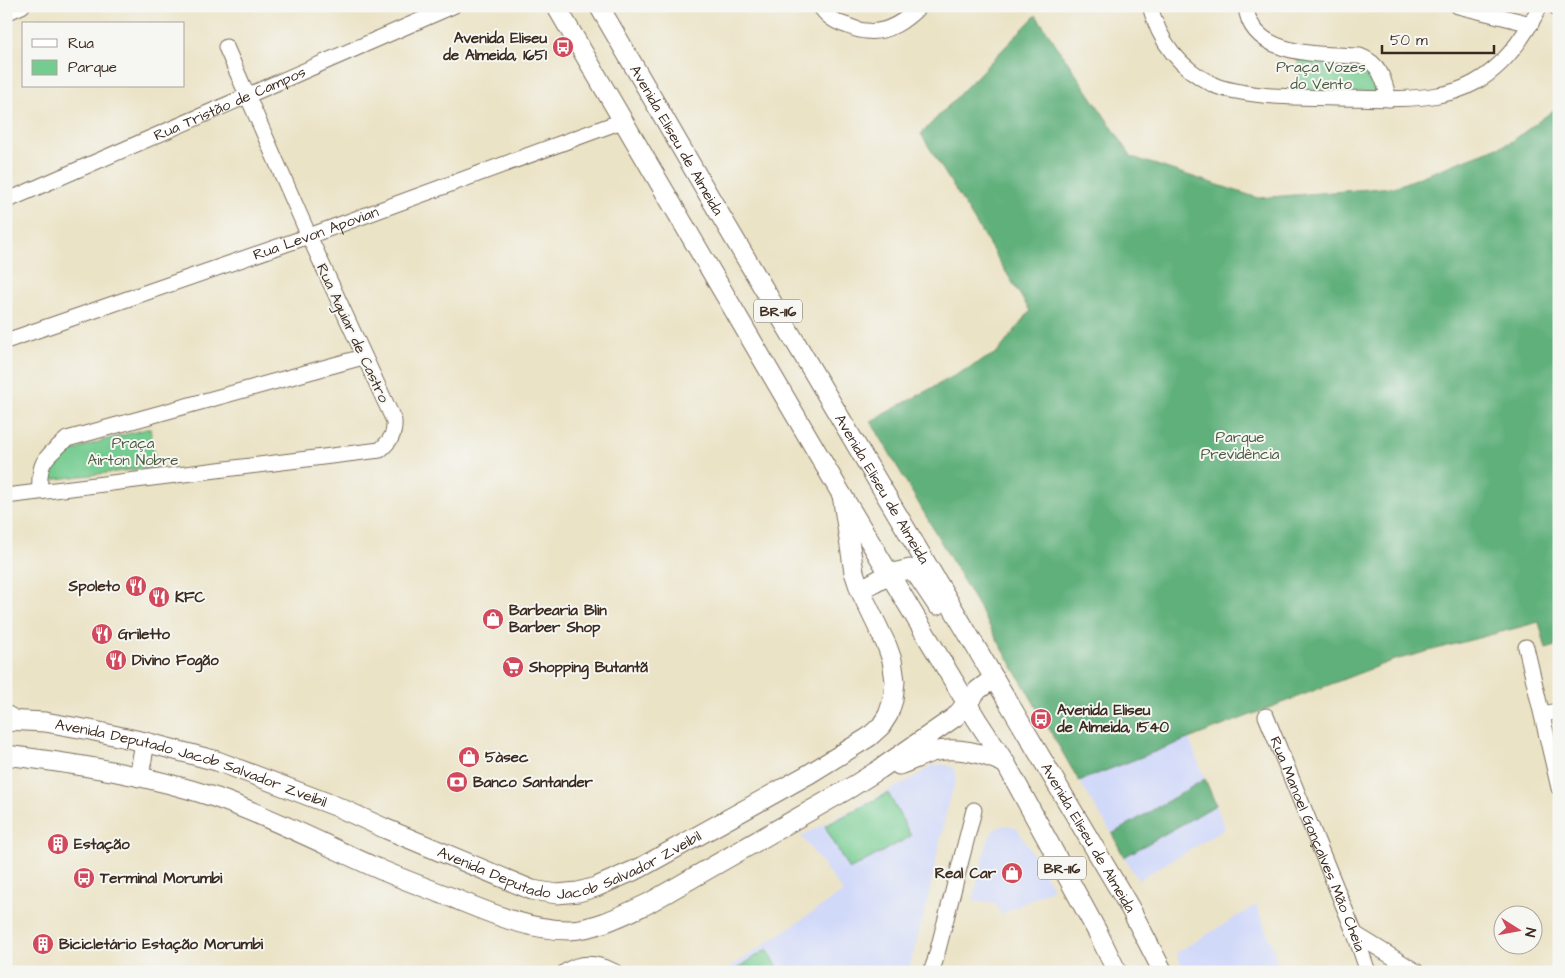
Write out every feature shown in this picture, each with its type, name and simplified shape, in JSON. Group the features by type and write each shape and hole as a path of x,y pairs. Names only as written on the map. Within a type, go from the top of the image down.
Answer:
{"main road":[{"name":"BR-116","path":"556,6 842,495 1006,764 1118,972"},
{"name":"Avenida Eliseu de Almeida","path":"599,6 1130,908 1163,972"},
{"name":"Avenida Deputado Jacob Salvador Zveibil","path":"8,719 45,722 145,742 217,761 319,799 532,890 557,894 578,892 596,887 640,868 808,774 869,737 881,726 888,715 893,700 895,680 892,660 860,590 854,572 842,495"},
{"path":"860,590 889,574 910,569 917,575 942,613 957,616"},
{"name":"Avenida Deputado Jacob Salvador Zveibil","path":"6,755 139,776 216,798 272,819 388,873 505,919 530,926 570,930 591,927 617,918 647,904 880,769 955,717 978,690 994,678"},
{"path":"139,776 145,742"},
{"path":"880,769 896,766 934,752 943,751 980,754 1006,764"}],"street":[{"path":"6,14 22,6"},
{"name":"Rua Tristão de Campos","path":"6,201 452,6"},
{"path":"820,6 824,13 841,24 866,32 886,29 904,21 920,6"},
{"path":"1150,6 1163,38 1174,56 1194,74 1213,85 1228,90 1269,97 1389,99 1437,96 1475,83 1495,69 1515,46 1532,24 1540,6"},
{"path":"1246,6 1249,20 1255,30 1265,39 1280,47 1293,51 1360,56 1368,59 1380,72 1389,99"},
{"path":"1458,6 1532,24"},
{"name":"Rua Aguiar de Castro","path":"40,491 380,450 389,442 394,432 394,421 308,236 226,47"},
{"name":"Rua Levon Apovian","path":"6,341 308,236 622,120"},
{"path":"6,496 40,491 39,472 48,456 67,439 363,357"},
{"path":"1526,647 1559,788"},
{"path":"1543,715 1559,710"},
{"name":"Rua Manoel Gonçalves Mão Cheia","path":"1266,716 1355,934 1368,972"},
{"path":"930,972 935,961 974,810"},
{"path":"1355,934 1417,972"},
{"path":"565,972 570,968 587,963 612,970"}],"shaded area":[{"path":"1186,731 1205,779 1112,834 1079,781"},
{"path":"943,764 953,767 956,773 956,780 948,804 926,907 908,972 723,972 843,892 801,836 906,782 933,765"},
{"path":"1216,805 1225,829 1138,880 1124,857"},
{"name":"Real Car","path":"1007,825 1017,828 1053,888 1001,915 996,904 973,900 988,840 993,831"},
{"path":"1256,905 1275,953 1279,972 1185,972 1176,953"}],"green space":[{"name":"Parque Previdência","path":"1036,15 1132,157 1258,198 1394,187 1511,142 1559,106 1559,645 1546,649 1539,622 1391,661 1079,781 871,421 998,352 1030,311 921,134"},
{"name":"Praça Vozes do Vento","path":"1293,51 1360,56 1389,99 1293,97 1300,67"},
{"name":"Praça Airton Nobre","path":"150,428 156,467 49,480 47,471 66,455 109,439"},
{"path":"1205,779 1216,805 1124,857 1112,834"},
{"path":"888,793 911,836 849,870 825,826"},
{"path":"767,949 781,972 732,972"}],"place":[{"name":"Avenida Eliseu de Almeida, 1651","path":"563,47"},
{"name":"Spoleto","path":"136,586"},
{"name":"KFC","path":"159,597"},
{"name":"Barbearia Blin Barber Shop","path":"493,619"},
{"name":"Griletto","path":"102,634"},
{"name":"Divino Fogão","path":"116,660"},
{"name":"Shopping Butantã","path":"513,667"},
{"name":"Avenida Eliseu de Almeida, 1540","path":"1041,719"},
{"name":"5àsec","path":"469,757"},
{"name":"Banco Santander","path":"457,782"},
{"name":"Estação","path":"58,844"},
{"name":"Real Car","path":"1012,873"},
{"name":"Terminal Morumbi","path":"84,878"},
{"name":"Bicicletário Estação Morumbi","path":"43,944"}]}
